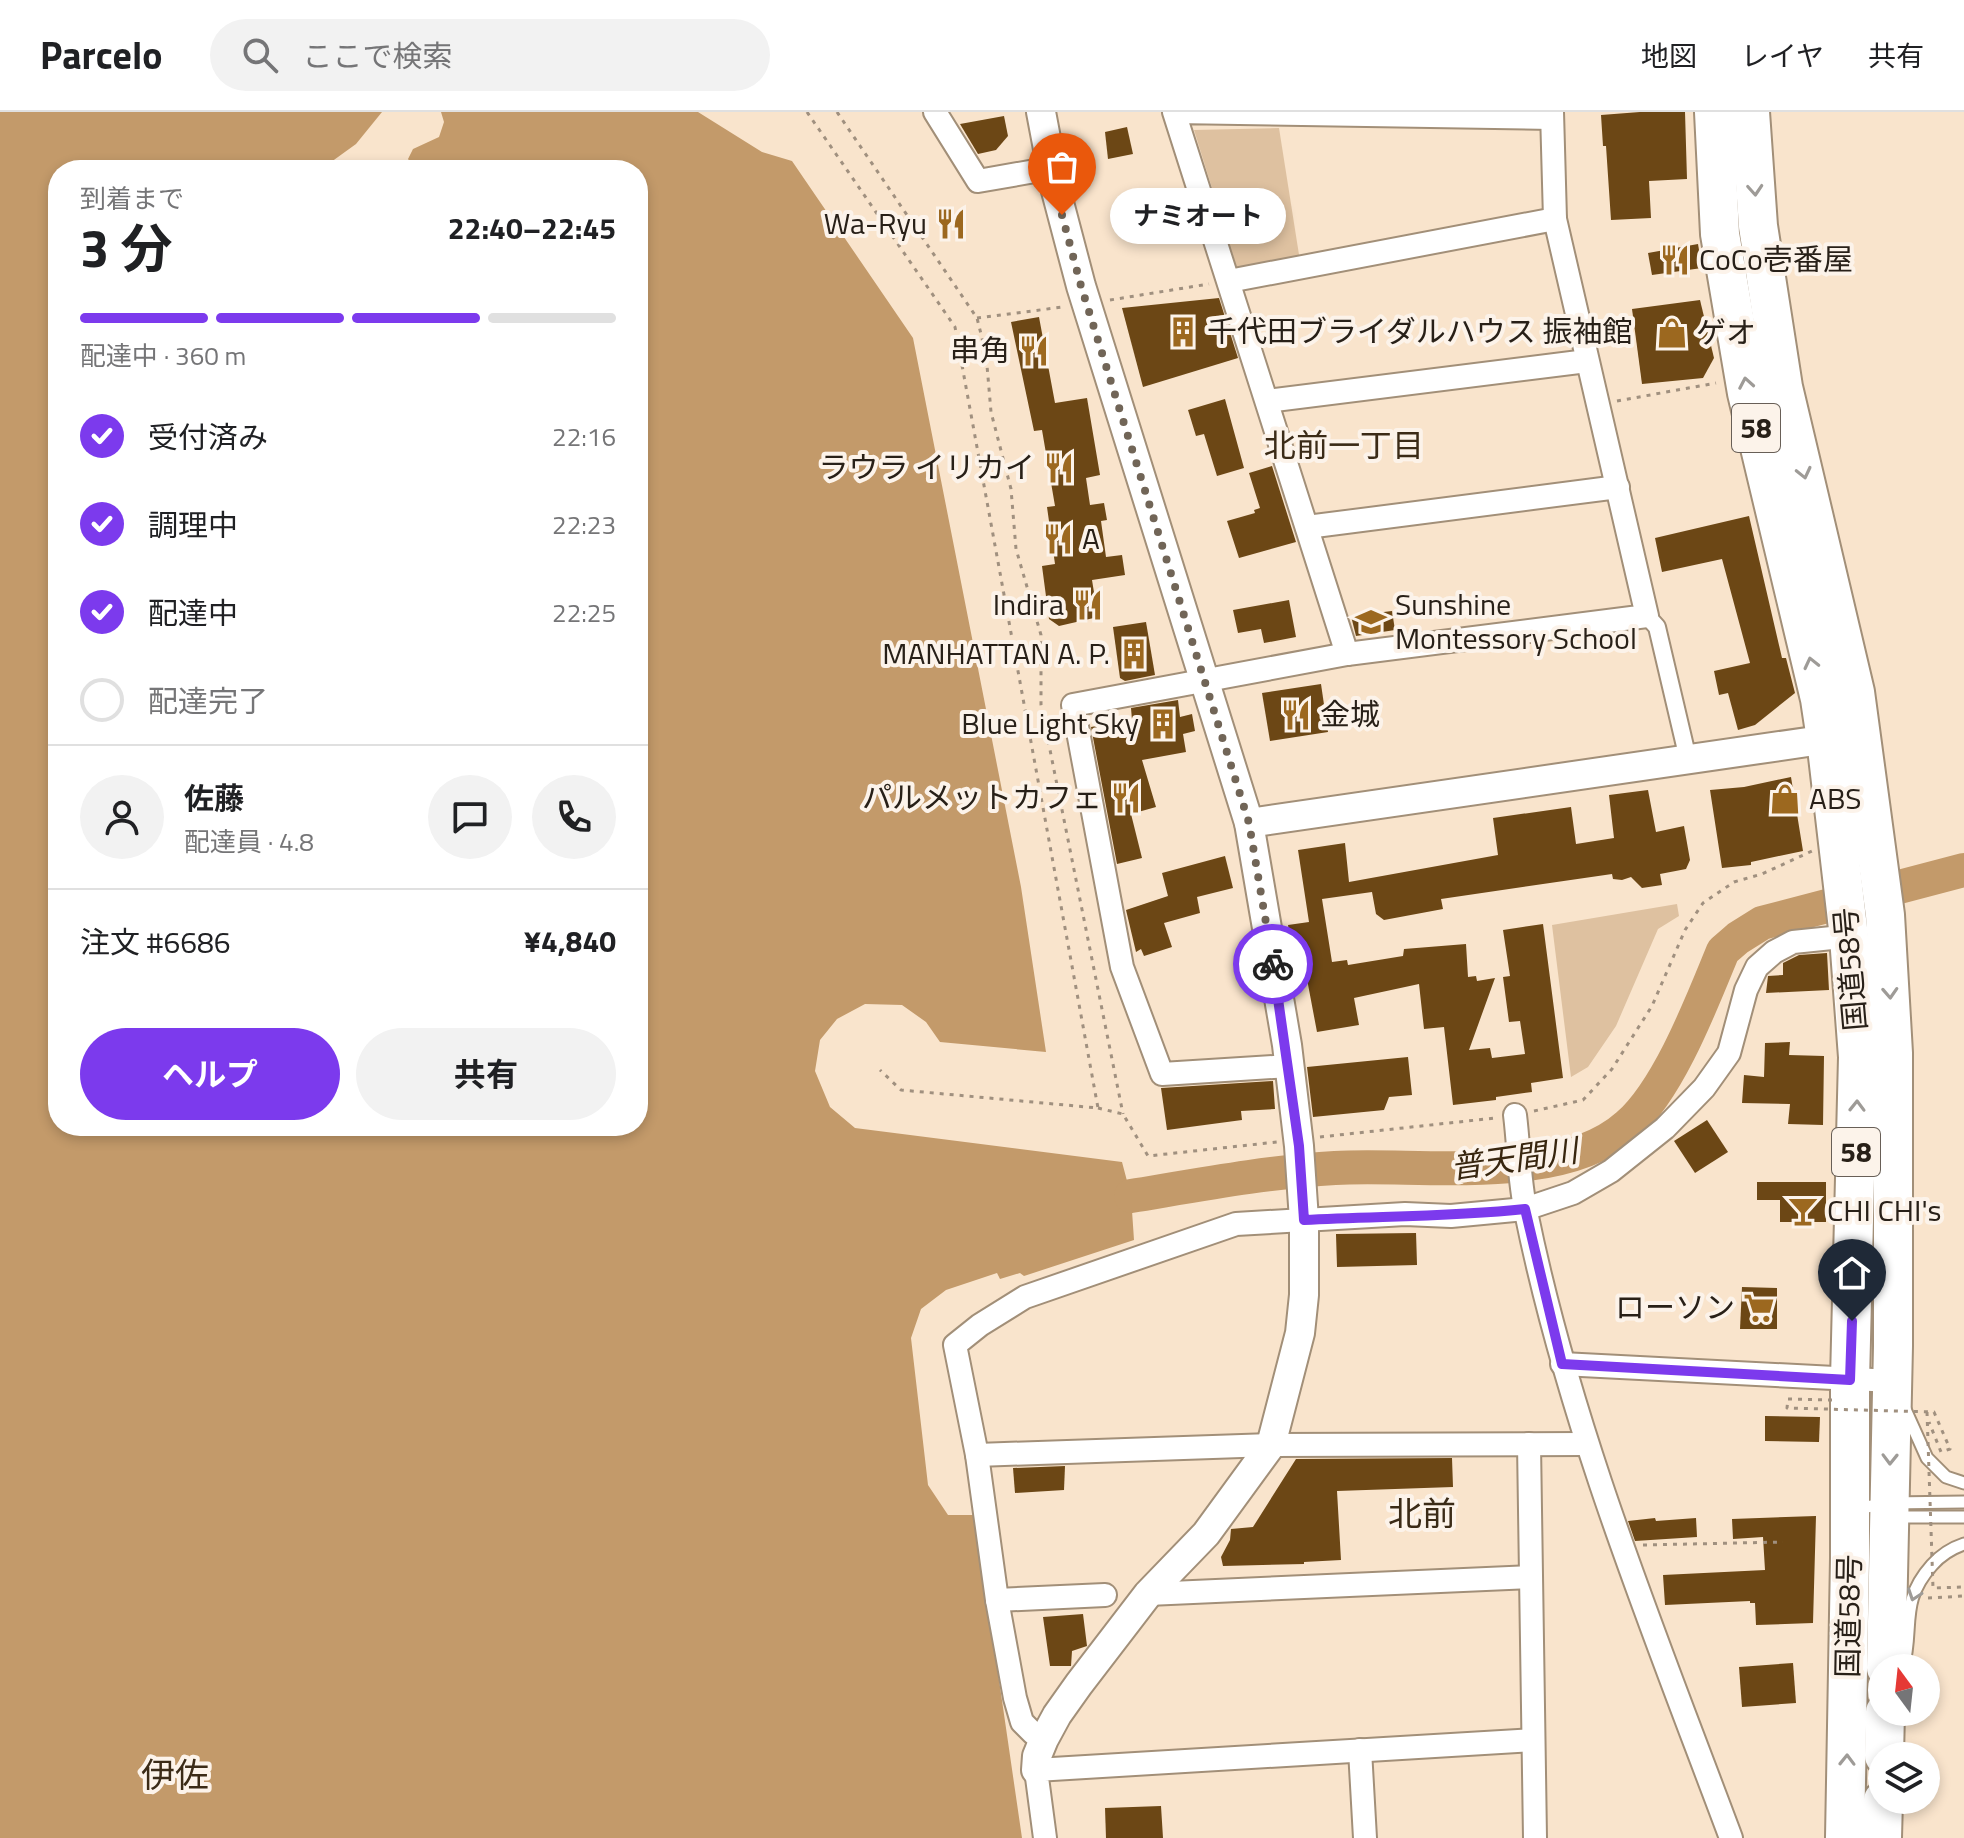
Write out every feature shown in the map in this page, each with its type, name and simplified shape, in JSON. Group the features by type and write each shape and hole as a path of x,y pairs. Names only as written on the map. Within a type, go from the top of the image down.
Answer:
{"highway":[{"name":"国道58号","path":"1714,112 1720,234 1747,393 1820,699 1844,737 1878,856 1885,915 1893,1053 1892,1381 1886,1654"},
{"name":"国道58号","path":"1750,112 1758,226 1783,387 1851,674 1832,856 1858,1057 1841,1390 1850,1510 1845,1838"},
{"path":"1882,1838 1883,1814"}],"street":[{"path":"935,112 978,181 1052,168"},
{"path":"1041,112 1081,286 1249,823 1289,1066 1304,1215 1304,1295 1300,1333 1271,1445 1206,1534 1148,1594 1057,1715 1037,1756 1045,1838"},
{"path":"1347,654 1174,112 1552,115 1555,219 1647,616 1657,627 1688,759"},
{"path":"1229,281 1555,219"},
{"path":"1267,401 1587,361"},
{"path":"1307,527 1618,487"},
{"path":"1289,1066 1162,1074 1122,967 1073,705 1347,654 1647,616"},
{"path":"1249,823 1844,737"},
{"path":"1044,1739 1022,1722 1018,1712 997,1600 977,1455 955,1345 1025,1297 1236,1224 1304,1215 1451,1216 1573,1193 1611,1171 1665,1128 1704,1088 1729,1053 1746,990 1757,967 1774,952 1793,942 1840,932"},
{"path":"1515,1115 1524,1201 1562,1364 1621,1545 1731,1838"},
{"path":"1562,1364 1841,1390 1892,1381"},
{"path":"1529,1444 1535,1838"},
{"path":"977,1455 1271,1445 1586,1444"},
{"path":"1148,1594 1530,1577"},
{"path":"997,1600 1105,1595"},
{"path":"1036,1770 1533,1740"},
{"path":"1360,1750 1365,1838"}],"lane":[{"path":"1892,1381 1927,1458 1946,1477 1964,1483"},
{"path":"1888,1510 1964,1502"},
{"path":"1850,1510 1964,1517"},
{"path":"1904,1654 1910,1600 1920,1579 1938,1558 1964,1544"}],"path":[{"path":"807,112 955,327 1098,1108"},
{"path":"837,112 977,318 986,354 991,412 1011,489 1016,549 1041,635 1041,705 1123,1114 1148,1156 1299,1143 1515,1115 1583,1100 1612,1069 1652,1006 1685,930 1703,903 1734,882 1832,856"},
{"path":"1598,405 1726,382"},
{"path":"880,1070 901,1090 1098,1108 1123,1114"},
{"path":"1841,1390 1788,1399 1787,1408 1934,1412 1950,1449 1941,1452 1929,1422"},
{"path":"1927,1412 1933,1588 1964,1587"},
{"path":"1621,1545 1783,1542"},
{"path":"1921,1598 1964,1596"}],"shaded area":[{"path":"0,112 382,112 356,144 334,160 48,160 48,1136 648,1136 648,160 408,159 413,149 439,137 444,122 441,112 698,112 762,152 792,161 913,338 1021,887 1046,1052 940,1042 926,1022 902,1005 865,1004 837,1019 820,1040 815,1071 830,1107 855,1128 1122,1162 1131,1196 1134,1240 1024,1276 1020,1273 1000,1279 997,1273 946,1290 921,1309 911,1338 928,1485 948,1515 975,1515 1022,1838 0,1838"},
{"path":"1279,128 1300,261 1238,272 1194,130"},
{"path":"1677,904 1679,916 1658,929 1616,1026 1588,1067 1571,1077 1552,925"}],"building":[{"path":"1685,112 1687,179 1649,181 1651,218 1611,220 1601,115"},
{"path":"1004,116 1008,136 996,150 978,154 960,124"},
{"path":"1127,127 1133,154 1108,159 1105,132"},
{"name":"CoCo壱番屋","path":"1698,244 1702,268 1652,275 1648,253"},
{"name":"千代田ブライダルハウス 振袖館","path":"1219,298 1238,358 1143,387 1122,308"},
{"name":"ゲオ","path":"1700,300 1714,358 1703,378 1642,384 1632,309"},
{"path":"1039,317 1055,403 1087,398 1100,475 1086,478 1090,505 1104,503 1107,520 1101,521 1106,557 1122,555 1125,575 1092,580 1098,617 1059,626 1049,619 1042,566 1055,564 1047,507 1055,506 1042,430 1034,431 1011,322"},
{"path":"1225,399 1244,468 1217,476 1204,434 1196,436 1188,410"},
{"path":"1272,466 1296,542 1239,558 1227,521 1255,513 1254,510 1260,508 1249,473"},
{"path":"1749,516 1782,658 1786,658 1795,693 1755,725 1738,730 1728,693 1719,695 1714,671 1750,663 1722,559 1662,572 1655,538"},
{"path":"1289,600 1296,637 1264,643 1261,629 1238,633 1233,610"},
{"path":"1392,611 1395,630 1356,636 1351,616"},
{"name":"MANHATTAN A. P.","path":"1146,622 1155,675 1125,681 1120,678 1113,627"},
{"path":"1321,684 1328,732 1270,741 1262,693"},
{"path":"1178,700 1180,717 1192,714 1195,731 1183,734 1186,752 1142,760 1156,807 1131,814 1142,858 1117,864 1091,727 1132,720 1131,708"},
{"path":"1791,777 1803,851 1751,862 1751,865 1722,868 1710,790 1744,787"},
{"path":"1648,790 1656,832 1684,826 1690,860 1686,869 1660,874 1662,885 1642,888 1631,877 1613,879 1612,874 1441,899 1443,909 1384,920 1376,914 1372,892 1322,899 1332,962 1347,960 1348,965 1403,956 1404,949 1466,944 1468,977 1476,976 1477,981 1495,978 1469,1050 1490,1048 1492,1058 1525,1054 1520,1021 1509,1022 1503,977 1510,976 1503,930 1543,924 1563,1078 1531,1083 1532,1092 1453,1105 1444,1027 1424,1029 1419,984 1354,998 1359,1025 1317,1032 1303,958 1294,959 1288,925 1309,922 1298,850 1345,843 1349,882 1498,855 1493,818 1571,807 1576,844 1614,838 1609,795"},
{"path":"1225,856 1233,888 1197,897 1200,913 1164,923 1172,947 1144,956 1141,949 1136,952 1126,910 1168,896 1162,873"},
{"path":"1827,953 1829,990 1766,993 1768,976 1783,975 1783,963 1799,955"},
{"path":"1790,1042 1789,1055 1824,1056 1823,1125 1788,1124 1790,1104 1742,1103 1744,1075 1764,1077 1765,1043"},
{"path":"1408,1057 1412,1095 1389,1097 1384,1110 1313,1117 1307,1067"},
{"path":"1273,1081 1275,1109 1241,1111 1242,1120 1167,1130 1161,1088"},
{"path":"1707,1120 1728,1152 1695,1173 1674,1141"},
{"name":"CHI CHI's","path":"1757,1182 1826,1182 1826,1222 1780,1222 1780,1200 1757,1200"},
{"path":"1416,1233 1417,1265 1337,1267 1336,1234"},
{"name":"ローソン","path":"1742,1287 1777,1288 1777,1329 1740,1329"},
{"path":"1765,1416 1820,1417 1819,1442 1765,1441"},
{"path":"1452,1458 1453,1487 1337,1491 1341,1560 1223,1566 1221,1557 1230,1540 1231,1529 1253,1527 1296,1459"},
{"path":"1065,1466 1064,1490 1015,1493 1013,1468"},
{"path":"1816,1516 1813,1623 1756,1625 1755,1603 1750,1601 1665,1605 1663,1575 1765,1570 1763,1537 1733,1539 1732,1519"},
{"path":"1655,1518 1656,1521 1696,1518 1697,1537 1635,1541 1628,1521"},
{"path":"1083,1614 1087,1646 1072,1651 1071,1666 1050,1666 1043,1617"},
{"path":"1793,1663 1796,1703 1742,1707 1739,1667"},
{"path":"1161,1806 1163,1838 1106,1838 1105,1808"}],"waterway":[{"name":"普天間川","path":"1131,1196 1309,1170 1488,1168 1528,1164 1565,1157 1599,1144 1628,1125 1657,1090 1683,1044 1723,951 1738,938 1762,923 1964,870"}],"way so far":[{"path":"1062,215 1081,286 1249,823 1273,964"}],"place":[{"name":"ナミオート","path":"1062,215"},
{"name":"Wa-Ryu","path":"951,224"},
{"name":"CoCo壱番屋","path":"1675,260"},
{"name":"千代田ブライダルハウス 振袖館","path":"1183,332"},
{"name":"ゲオ","path":"1672,333"},
{"name":"串角","path":"1034,351"},
{"name":"ラウラ イリカイ","path":"1059,468"},
{"name":"A","path":"1058,539"},
{"name":"Indira","path":"1088,605"},
{"name":"Sunshine Montessory School","path":"1371,622"},
{"name":"MANHATTAN A. P.","path":"1134,654"},
{"name":"金城","path":"1296,715"},
{"name":"Blue Light Sky","path":"1163,724"},
{"name":"パルメットカフェ","path":"1126,798"},
{"name":"ABS","path":"1785,799"},
{"name":"CHI CHI's","path":"1803,1211"},
{"name":"ローソン","path":"1759,1308"}],"district":[{"name":"北前一丁目","path":"1344,446"},
{"name":"北前","path":"1422,1514"},
{"name":"伊佐","path":"175,1775"}],"route":[{"path":"1273,964 1287,1045 1304,1220 1405,1214 1451,1216 1525,1209 1562,1364 1850,1380 1852,1321"}]}
